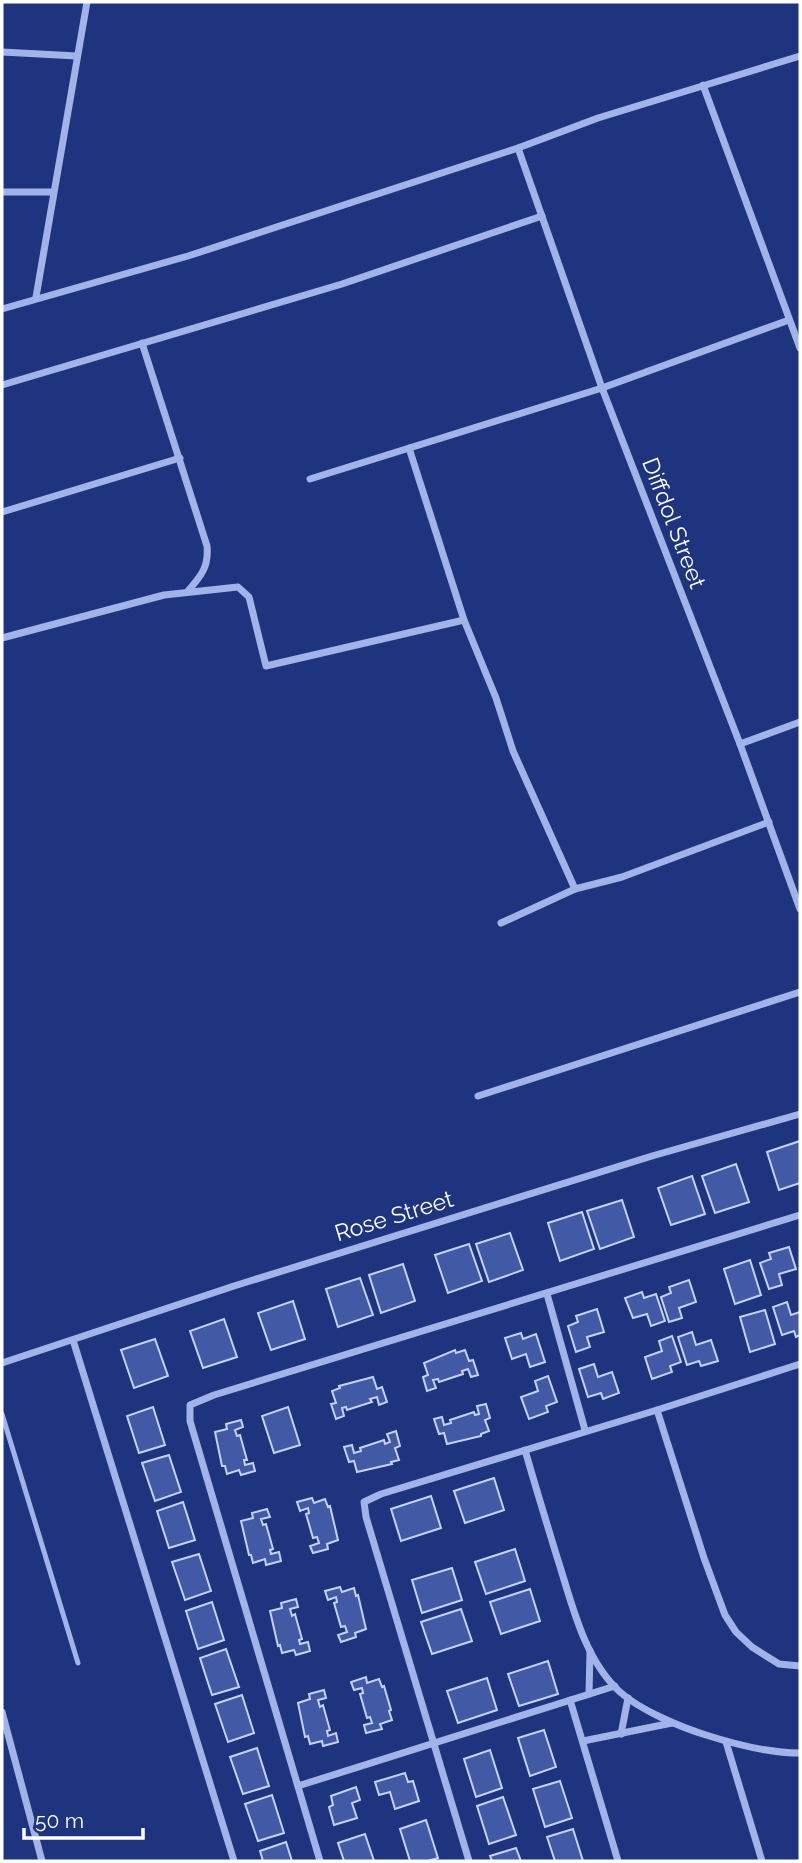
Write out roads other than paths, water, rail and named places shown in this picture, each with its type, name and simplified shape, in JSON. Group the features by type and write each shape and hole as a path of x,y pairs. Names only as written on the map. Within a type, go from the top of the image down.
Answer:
{"street":[{"path":"36,298 87,2"},
{"path":"2,52 77,56"},
{"path":"2,309 188,256 518,148 598,118 800,56"},
{"path":"703,85 800,348"},
{"name":"Diffdol Street","path":"518,148 602,388 740,744 800,909"},
{"path":"2,192 53,192"},
{"path":"2,385 342,284 542,216"},
{"path":"310,479 602,388 789,320"},
{"path":"142,343 207,546 208,560 204,573 187,592"},
{"path":"409,448 464,620 496,698 513,751 575,889"},
{"path":"2,512 180,458"},
{"path":"2,638 164,595 238,587 249,597 265,666 464,620"},
{"path":"740,744 800,722"},
{"path":"501,923 575,889 622,877 769,822"},
{"path":"478,1096 800,992"},
{"name":"Rose Street","path":"2,1363 273,1274 652,1156 800,1114"},
{"path":"320,1861 191,1421 190,1405 214,1395 800,1215"},
{"path":"547,1294 585,1430"},
{"path":"73,1340 234,1861"},
{"path":"469,1861 366,1517 364,1502 380,1494 800,1364"},
{"path":"657,1410 725,1615 736,1632 752,1647 779,1664 800,1666"},
{"path":"524,1450 570,1597 590,1650 615,1686 628,1698 672,1723 726,1742 783,1753 800,1753"},
{"path":"589,1694 590,1650"},
{"path":"298,1786 615,1686"},
{"path":"621,1734 628,1698"},
{"path":"570,1700 618,1861"},
{"path":"2,1712 42,1861"},
{"path":"583,1741 672,1723"},
{"path":"726,1742 762,1861"}],"lane":[{"path":"2,1413 78,1663"}]}
